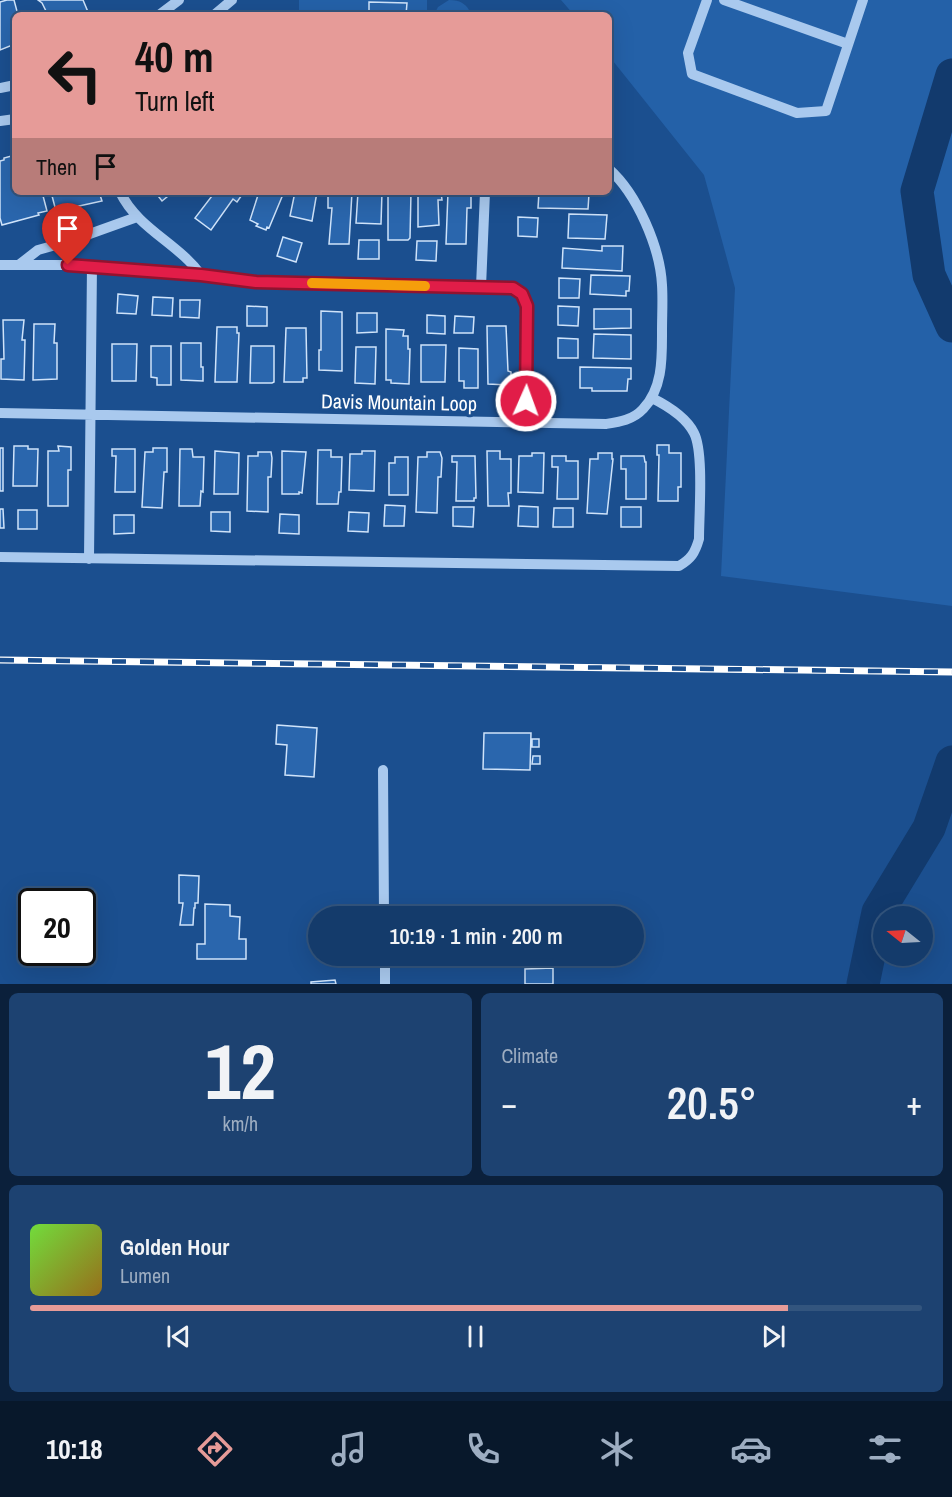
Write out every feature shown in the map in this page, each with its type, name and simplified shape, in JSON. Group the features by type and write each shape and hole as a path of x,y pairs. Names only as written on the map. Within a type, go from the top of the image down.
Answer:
{"street":[{"path":"218,12 232,0"},
{"path":"707,0 688,53 692,74 797,113 826,111 863,0"},
{"path":"724,0 848,44"},
{"path":"0,557 679,566 690,560 695,553 699,539 699,451 693,430 670,407 652,398 660,377 662,283 649,233 636,204 612,172"},
{"path":"122,195 137,217 162,240 191,261 201,275"},
{"path":"481,286 485,195"},
{"path":"21,264 38,250 137,217"},
{"path":"0,265 92,265 256,282 513,288 522,294 529,318 526,422"},
{"path":"89,559 92,265"},
{"name":"Davis Mountain Loop","path":"0,413 620,422 642,411 652,398"},
{"path":"383,770 384,906"},
{"path":"385,966 385,984"}],"shaded area":[{"path":"299,0 427,0 427,12 299,12"},
{"path":"449,0 457,1 463,3 470,12 436,12 438,7"},
{"path":"561,0 952,0 952,606 721,576 735,288 704,175 612,60 612,12 571,12"}],"building":[{"path":"14,0 17,12 12,12 12,45 0,50 0,2"},
{"path":"38,0 83,0 88,12 46,12"},
{"path":"369,2 407,3 406,12 369,12"},
{"path":"12,156 12,195 43,195 47,211 2,225 0,161"},
{"path":"52,195 100,195 102,201 56,211"},
{"path":"157,195 169,195 162,201"},
{"path":"213,195 242,195 237,202 233,199 211,230 195,218"},
{"path":"258,195 283,195 269,228 267,227 266,230 256,226 258,224 250,220"},
{"path":"294,195 316,195 312,221 290,216"},
{"path":"328,195 352,195 349,244 329,244 332,208 328,208"},
{"path":"358,195 382,195 381,224 356,223"},
{"path":"388,195 411,195 410,238 408,240 388,240"},
{"path":"418,195 441,195 442,200 438,200 439,225 418,227"},
{"path":"448,195 471,195 471,208 467,208 466,244 446,244"},
{"path":"539,195 589,195 588,209 538,208"},
{"path":"569,214 607,215 605,239 568,238"},
{"path":"518,217 538,218 537,237 518,236"},
{"path":"283,237 302,243 296,262 277,256"},
{"path":"359,240 379,240 379,259 358,259"},
{"path":"417,241 437,241 436,261 416,260"},
{"path":"602,246 623,246 622,271 562,268 563,248 602,251"},
{"path":"591,275 630,276 629,291 626,291 626,296 590,294"},
{"path":"559,278 580,279 579,298 559,298"},
{"path":"118,294 138,296 136,314 117,313"},
{"path":"153,297 173,298 172,316 152,315"},
{"path":"180,300 200,300 199,318 180,317"},
{"path":"247,306 267,307 267,326 247,326"},
{"path":"558,306 579,307 578,326 558,325"},
{"path":"594,309 631,309 631,328 594,329"},
{"path":"321,311 342,312 342,371 319,370"},
{"path":"357,313 377,313 377,332 357,333"},
{"path":"427,315 445,316 445,334 427,333"},
{"path":"455,316 474,317 473,333 454,333"},
{"path":"3,320 24,320 22,340 25,340 24,380 1,379 1,359 4,359"},
{"path":"34,324 55,324 57,379 33,380"},
{"path":"487,326 506,326 508,371 511,372 511,382 508,382 508,385 488,384"},
{"path":"217,327 237,327 237,333 239,333 237,382 215,382"},
{"path":"286,328 306,328 307,378 303,378 303,382 284,382"},
{"path":"386,329 404,330 403,336 408,336 409,384 391,383 391,380 386,380"},
{"path":"594,334 631,335 631,359 593,358"},
{"path":"558,338 578,339 578,358 558,358"},
{"path":"181,343 201,343 203,381 181,380"},
{"path":"112,344 137,344 136,381 112,381"},
{"path":"421,345 446,345 445,382 421,382"},
{"path":"151,346 171,346 171,385 157,385 157,378 151,377"},
{"path":"251,346 274,346 274,382 250,383"},
{"path":"356,347 376,347 375,384 355,383"},
{"path":"459,348 478,349 478,388 464,388 464,381 459,381"},
{"path":"580,367 631,368 631,379 628,379 627,391 592,391 592,388 580,388"},
{"path":"657,445 669,445 669,453 681,453 681,487 678,487 678,501 658,501 659,455 657,455"},
{"path":"14,446 38,449 37,486 13,486"},
{"path":"58,446 71,447 71,470 68,470 68,506 48,506 48,451 59,451"},
{"path":"0,448 3,448 3,491 0,491"},
{"path":"153,448 167,448 167,472 164,472 162,508 142,507 145,452 153,452"},
{"path":"112,449 135,449 135,492 115,492 116,456 112,456"},
{"path":"180,449 192,449 193,457 204,457 203,492 201,491 200,506 179,506"},
{"path":"318,450 331,450 331,457 342,457 341,492 339,492 338,504 317,504"},
{"path":"215,451 239,453 238,494 214,494"},
{"path":"282,451 306,452 302,493 282,494"},
{"path":"362,451 375,451 374,491 349,490 350,454 362,454"},
{"path":"487,451 500,451 500,459 511,459 509,506 488,506"},
{"path":"258,452 271,452 272,458 271,477 268,477 268,512 247,511 248,456 258,456"},
{"path":"427,452 440,452 442,458 441,477 438,477 437,513 416,512 418,457 427,457"},
{"path":"532,453 544,453 543,493 518,492 519,456 532,456"},
{"path":"598,453 612,453 613,459 607,514 587,513 590,459 598,459"},
{"path":"452,456 475,456 476,498 474,501 456,501 457,462 452,462"},
{"path":"552,456 566,456 566,461 578,461 578,499 557,499 558,467 552,467"},
{"path":"621,456 644,456 646,499 626,499 626,469 621,469"},
{"path":"395,457 408,457 408,495 389,495 389,463 395,463"},
{"path":"385,505 405,506 404,526 384,526"},
{"path":"519,506 538,507 538,527 518,526"},
{"path":"453,507 474,507 473,527 453,526"},
{"path":"621,507 641,507 641,527 621,527"},
{"path":"554,508 573,508 573,527 553,527"},
{"path":"0,509 3,509 4,528 0,528"},
{"path":"18,510 37,510 37,529 18,529"},
{"path":"211,512 230,512 230,532 211,531"},
{"path":"349,512 369,513 368,532 348,531"},
{"path":"280,514 299,515 299,534 279,533"},
{"path":"114,515 134,515 134,533 114,534"},
{"path":"277,725 317,728 314,777 285,775 287,745 276,744"},
{"path":"484,733 531,733 530,770 483,769"},
{"path":"532,739 539,739 539,747 532,747"},
{"path":"533,756 540,756 540,764 532,764"},
{"path":"179,875 199,876 198,903 195,903 193,925 180,925 183,903 179,903"},
{"path":"205,904 230,905 230,916 240,917 239,939 246,939 246,959 197,959 197,944 205,944"},
{"path":"553,968 553,984 525,984 525,969"},
{"path":"335,980 336,984 311,984 311,982"}],"waterway":[{"path":"952,75 917,191 929,275 952,326"},
{"path":"863,984 878,912 929,828 952,762"}],"railway":[{"path":"0,660 952,672"}],"slow traffic":[{"path":"312,283 425,286"}],"route":[{"path":"68,265 92,265 256,282 513,288 522,294 529,318 526,401"}]}
